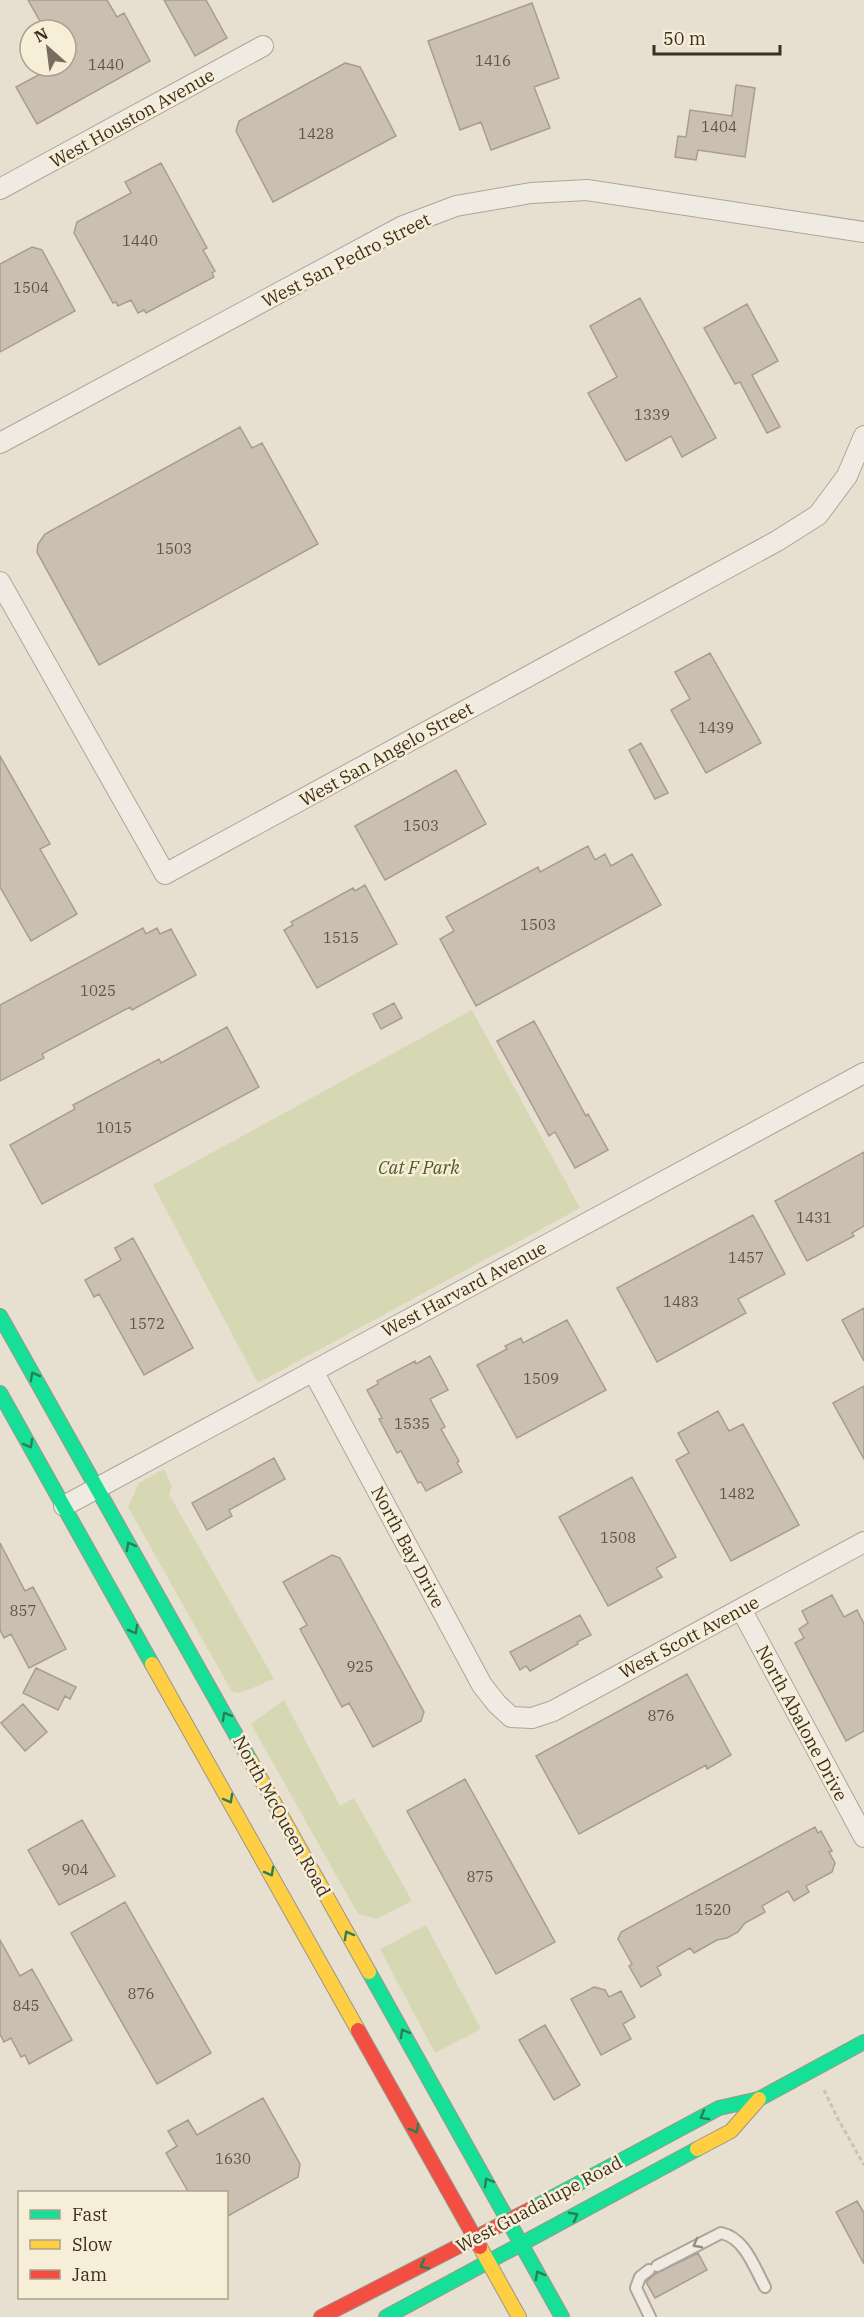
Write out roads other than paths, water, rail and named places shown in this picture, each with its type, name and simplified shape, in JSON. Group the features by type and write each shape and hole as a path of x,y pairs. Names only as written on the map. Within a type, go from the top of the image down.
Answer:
{"main road":[{"name":"North McQueen Road","path":"0,1316 97,1488 270,1806 509,2220 562,2317"},
{"name":"North McQueen Road","path":"0,1393 245,1819 519,2317"},
{"name":"West Guadalupe Road","path":"321,2317 477,2238 719,2108 759,2099 864,2042"},
{"name":"West Guadalupe Road","path":"386,2317 731,2131 759,2099"}],"street":[{"name":"West Houston Avenue","path":"0,189 264,46"},
{"name":"West San Pedro Street","path":"0,443 403,226 456,206 531,193 587,190 864,232"},
{"name":"West San Angelo Street","path":"0,582 165,874 777,541 818,515 848,476 864,436"},
{"name":"West Harvard Avenue","path":"64,1506 864,1072"},
{"name":"North Bay Drive","path":"313,1371 482,1685 511,1717"},
{"name":"West Scott Avenue","path":"511,1717 532,1718 553,1711 864,1542"},
{"name":"North Abalone Drive","path":"741,1609 864,1836"}],"lane":[{"path":"650,2317 636,2288 640,2277 721,2232 733,2235 743,2247 765,2287"}],"park label":[{"name":"Cat F Park","path":"419,1167"}]}
